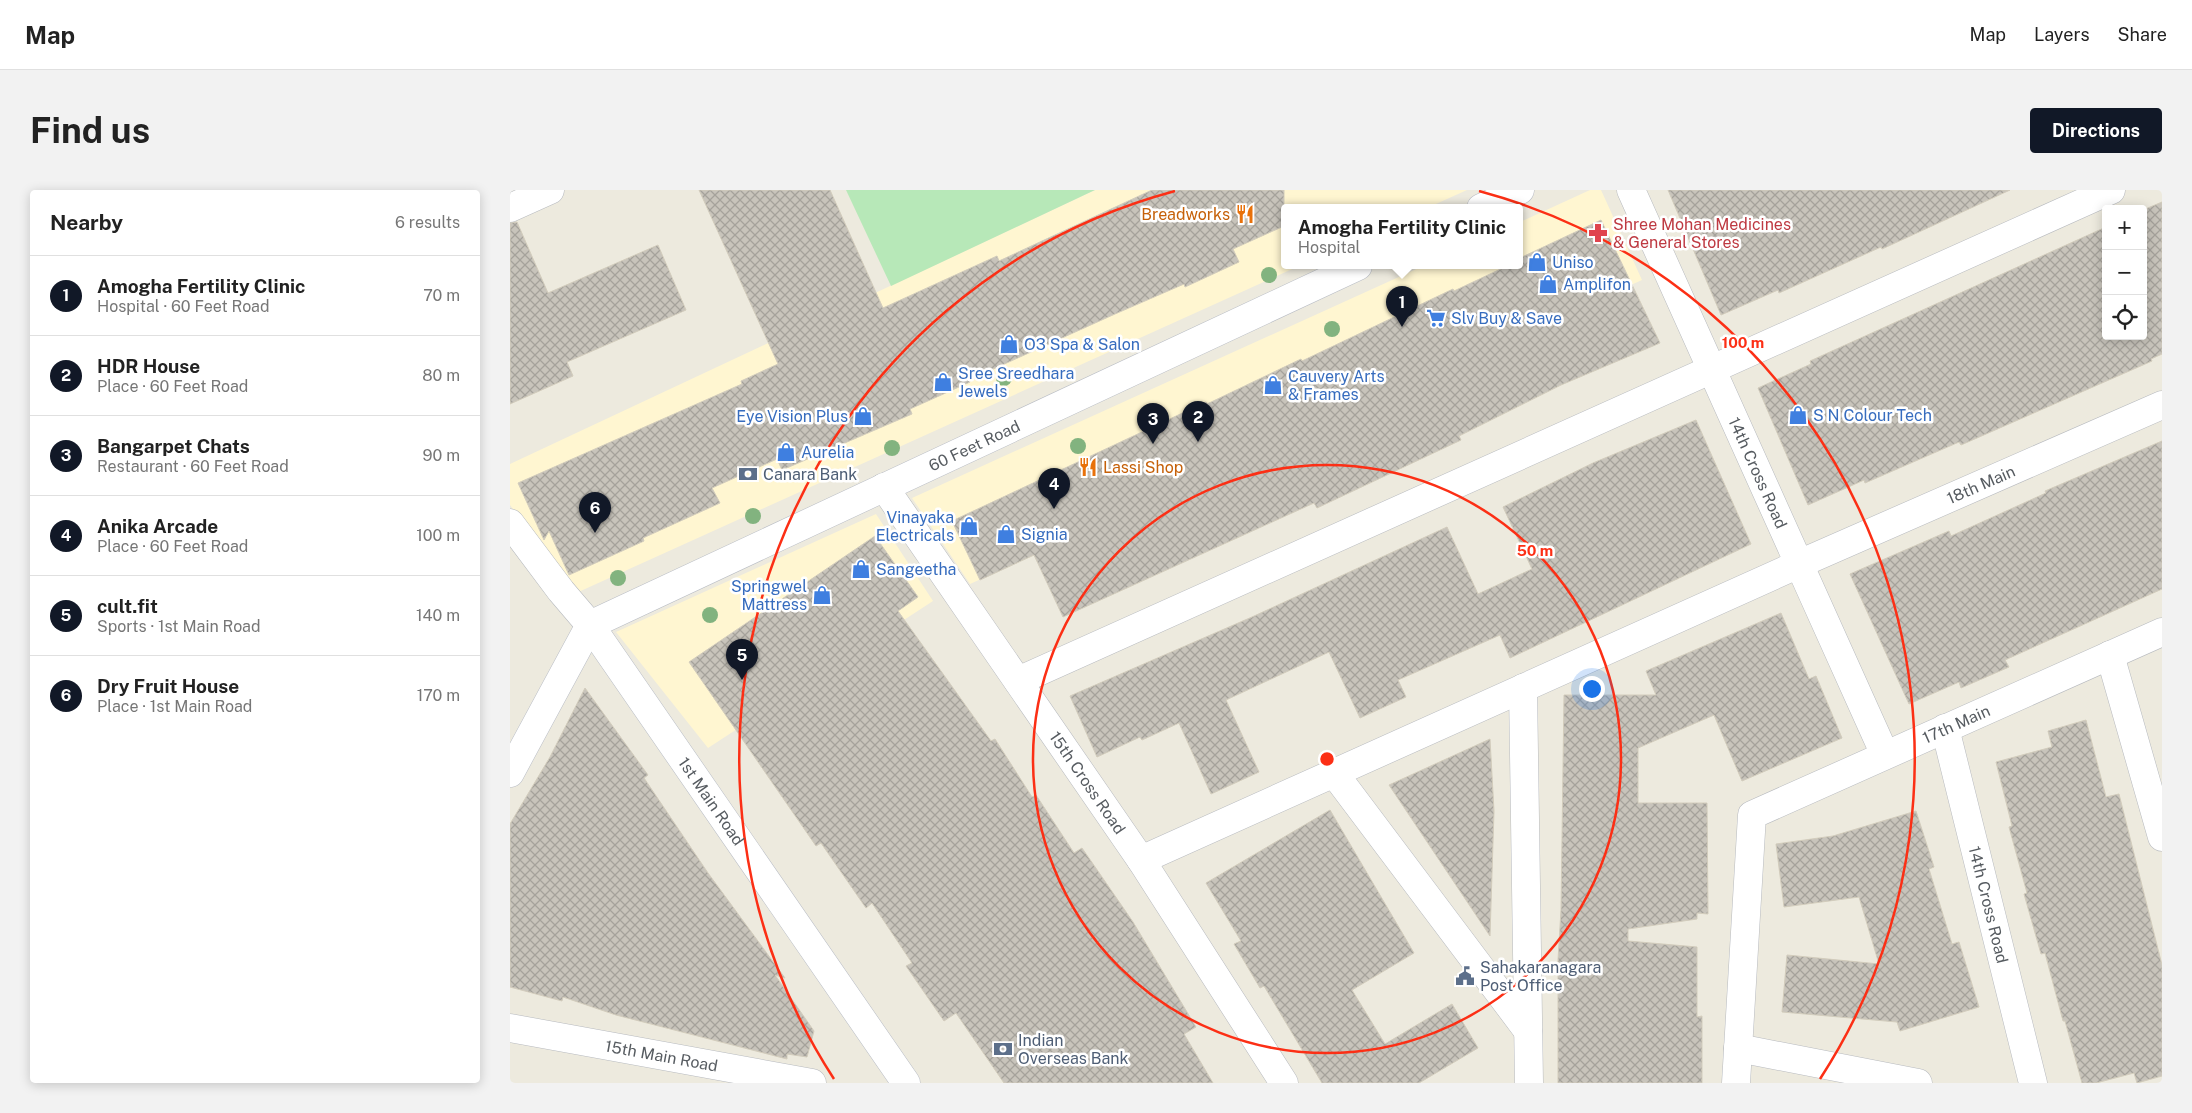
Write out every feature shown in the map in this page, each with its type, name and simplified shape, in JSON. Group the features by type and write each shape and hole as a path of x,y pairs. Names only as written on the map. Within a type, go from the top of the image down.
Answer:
{"street":[{"path":"510,208 550,190"},
{"path":"1490,204 1520,190"},
{"name":"14th Cross Road","path":"1631,190 1885,755"},
{"path":"1018,681 2111,190"},
{"name":"60 Feet Road","path":"590,624 1352,269"},
{"name":"18th Main","path":"1141,860 1799,564 2162,405"},
{"name":"15th Cross Road","path":"884,487 1141,860 1284,1083"},
{"name":"1st Main Road","path":"510,523 561,591 590,624 906,1083"},
{"path":"510,773 590,624"},
{"name":"17th Main","path":"1738,1048 1752,815 2162,632"},
{"path":"2110,655 2162,837"},
{"path":"1524,688 1529,1083"},
{"name":"14th Cross Road","path":"1945,728 2033,1083"},
{"path":"1334,773 1528,1031"},
{"name":"15th Main Road","path":"510,1028 812,1083"},
{"path":"1736,1083 1738,1048 1918,1083"}],"shaded area":[{"path":"1095,190 1467,190 1436,204 1281,204 1281,269 1292,269 574,594 510,505 510,464"},
{"path":"1590,190 1601,190 1642,280 970,584 912,498 1416,269 1523,269 1523,221"},
{"path":"876,514 933,601 708,748 616,632"}],"green space":[{"path":"846,190 1095,190 891,286"}],"building":[{"path":"699,190 830,190 883,308 997,256 999,261 1152,190 1284,190 1284,204 1281,204 1281,227 1233,249 1239,262 1185,287 1184,284 1115,314 969,380 970,382 910,409 912,414 782,470 777,459 712,488 720,503 643,538 644,541 569,575 549,531 544,540 518,483 742,384 741,381 778,364"},
{"path":"1668,190 2010,190 1882,249 1881,247 1779,293 1778,290 1721,315"},
{"path":"2162,202 2162,354 2151,359 2152,361 1961,445 1959,442 1865,483 1864,480 1808,505 1758,388 1811,364 1810,361 2102,229 2102,340 2147,340 2147,208"},
{"path":"1601,220 1660,343 1561,385 1459,436 1461,440 1317,508 1314,503 1063,617 1034,555 980,580 952,521 1206,402 1207,404 1301,359 1302,361 1453,289 1454,291 1501,269 1523,269 1523,257"},
{"path":"517,222 548,293 658,245 686,310 567,362 573,376 510,404 510,223"},
{"path":"1696,420 1751,544 1510,658 1500,635 1398,680 1406,697 1360,718 1329,652 1226,700 1259,772 1211,794 1179,723 1142,740 1140,737 1097,757 1070,696 1252,617 1447,527 1478,594 1532,569 1503,507 1593,463"},
{"path":"2162,441 2162,589 2005,660 2009,667 1961,688 1959,682 1909,704 1850,574 1949,531 1951,536 2046,493 2045,491"},
{"path":"875,536 918,597 898,611 991,741 995,739 1032,797 1036,795 1074,853 1082,848 1133,922 1196,1027 1184,1034 1213,1083 1004,1083 956,1013 944,1021 906,966 912,963 872,903 866,908 821,843 816,846 689,662"},
{"path":"1781,613 1809,679 1816,676 1842,738 1742,781 1714,715 1638,748 1638,803 1707,803 1708,914 1697,913 1697,919 1628,929 1628,941 1697,947 1697,1017 1702,1016 1702,1083 1558,1083 1558,960 1561,910 1564,695 1656,695 1646,671"},
{"path":"585,688 648,775 644,778 708,873 785,978 775,975 814,1031 807,1057 787,1054 787,1059 616,1015 563,997 562,1001 510,987 510,824 550,757"},
{"path":"2086,720 2106,797 2119,794 2162,965 2162,1076 2137,1083 2134,1073 2096,1083 2082,1083 2045,953 2041,954 2024,894 2027,893 2009,827 2012,826 1996,762 2052,747 2048,731"},
{"path":"1490,739 1494,811 1490,936 1389,785"},
{"path":"1330,810 1414,953 1352,990 1385,1044 1452,1004 1478,1048 1419,1083 1322,1083 1264,986 1260,988 1234,944 1241,941 1206,883"},
{"path":"1916,811 1934,867 1929,869 1952,944 1959,942 1979,1007 1900,1031 1897,1022 1782,1012 1787,955 1879,964 1859,897 1784,907 1776,844 1833,836"}],"place":[{"name":"Breadworks","path":"1245,214"},
{"name":"Shree Mohan Medicines & General Stores","path":"1598,233"},
{"name":"Uniso","path":"1537,262"},
{"name":"Amplifon","path":"1548,284"},
{"name":"Slv Buy & Save","path":"1436,318"},
{"name":"Amogha Fertility Clinic","path":"1402,327"},
{"name":"O3 Spa & Salon","path":"1009,344"},
{"name":"Sree Sreedhara Jewels","path":"943,382"},
{"name":"Cauvery Arts & Frames","path":"1273,385"},
{"name":"S N Colour Tech","path":"1798,415"},
{"name":"Eye Vision Plus","path":"863,416"},
{"name":"HDR House","path":"1198,442"},
{"name":"Bangarpet Chats","path":"1153,444"},
{"name":"Aurelia","path":"786,452"},
{"name":"Lassi Shop","path":"1088,467"},
{"name":"Canara Bank","path":"748,474"},
{"name":"Anika Arcade","path":"1054,509"},
{"name":"Vinayaka Electricals","path":"969,526"},
{"name":"Dry Fruit House","path":"595,533"},
{"name":"Signia","path":"1006,534"},
{"name":"Sangeetha","path":"861,569"},
{"name":"Springwel Mattress","path":"822,595"},
{"name":"cult.fit","path":"742,680"},
{"name":"Sahakaranagara Post Office","path":"1465,976"},
{"name":"Indian Overseas Bank","path":"1003,1049"}]}
